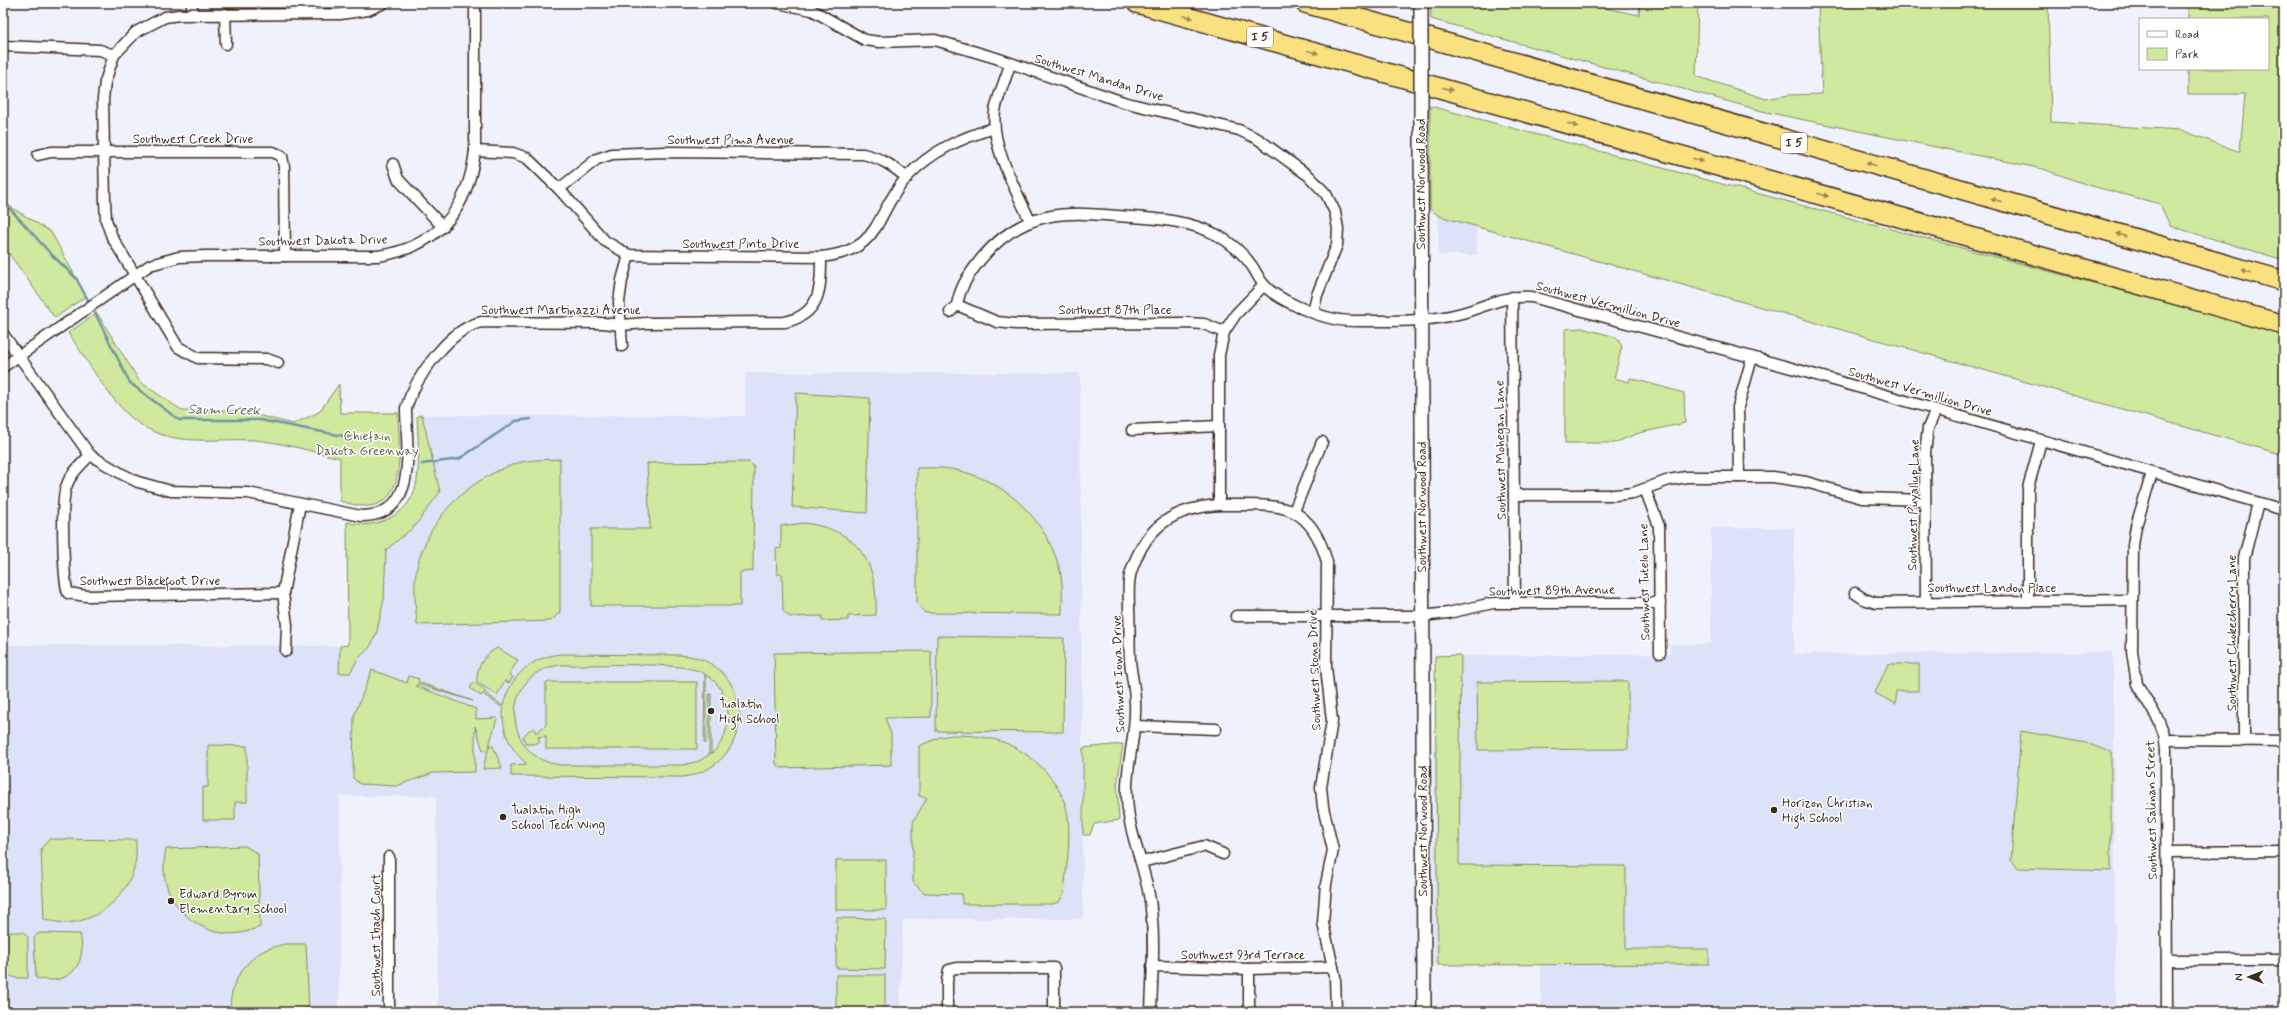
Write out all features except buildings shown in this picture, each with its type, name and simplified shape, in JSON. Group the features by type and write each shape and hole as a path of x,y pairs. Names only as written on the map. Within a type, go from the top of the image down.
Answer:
{"highway":[{"name":"I 5","path":"1137,3 2284,325"},
{"name":"I 5","path":"1305,3 2284,282"}],"street":[{"path":"192,3 192,14"},
{"path":"304,3 304,14"},
{"path":"278,364 267,359 198,358 188,354 178,347 168,334 112,237 106,220 103,152 105,82 114,55 136,32 150,23 165,17 192,14 354,13 384,3"},
{"name":"Southwest Dakota Drive","path":"3,367 150,266 179,257 378,256 392,254 420,243 442,227 453,215 466,193 472,172 475,151 475,3"},
{"name":"Southwest Mandan Drive","path":"777,3 812,10 865,40 879,42 935,40 1123,102 1239,130 1258,139 1309,176 1326,194 1335,212 1338,230 1337,245 1317,295 1313,312"},
{"name":"Southwest Norwood Road","path":"1421,3 1420,124 1424,1012"},
{"path":"224,14 226,44"},
{"path":"3,46 100,50 114,55"},
{"path":"1010,64 996,110 994,128 998,146 1030,221"},
{"name":"Southwest Pinto Drive","path":"475,151 513,153 527,158 559,189 605,241 629,255 820,257 841,255 854,250 866,240 876,229 907,178 936,152 970,136 994,128"},
{"name":"Southwest Creek Drive","path":"38,155 51,152 273,152 282,156 284,167 285,256"},
{"name":"Southwest Pima Avenue","path":"559,189 597,159 612,154 665,152 863,154 876,157 893,166 907,178"},
{"path":"393,164 398,180 442,227"},
{"name":"Southwest Vermillion Drive","path":"954,308 959,291 972,270 989,249 1007,234 1030,221 1072,213 1162,219 1197,226 1218,236 1236,249 1251,264 1264,285 1296,306 1336,320 1422,320 1463,313 1495,300 1512,297 1543,300 1936,410 2284,510"},
{"path":"622,346 619,302 622,280 629,255"},
{"name":"Southwest Martinazzi Avenue","path":"3,334 90,455 122,474 155,487 171,491 237,492 367,516 385,511 398,499 404,486 407,474 406,408 409,399 429,364 467,327 482,322 603,323 621,325 646,323 777,323 792,321 805,314 818,296 821,284 820,257"},
{"path":"1220,505 1220,355 1224,332 1236,314 1264,285"},
{"name":"Southwest Mohegan Lane","path":"1512,297 1515,603"},
{"name":"Southwest 87th Place","path":"954,308 997,322 1016,324 1186,323 1204,324 1224,332"},
{"path":"1739,477 1738,407 1752,358"},
{"name":"Southwest Puyallup Lane","path":"1926,602 1926,439 1936,410"},
{"path":"1132,430 1143,428 1220,426"},
{"path":"2028,601 2028,488 2041,441"},
{"path":"1294,511 1322,442"},
{"name":"Southwest Blackfoot Drive","path":"90,455 74,472 65,488 64,575 68,594 86,596 283,594"},
{"name":"Southwest Salinan Street","path":"2152,473 2136,526 2133,544 2132,651 2136,684 2159,721 2165,740 2167,1012"},
{"path":"1514,495 1615,495 1645,489 1669,480 1686,477 1739,477 1790,478 1862,498 1925,500"},
{"name":"Southwest Tutelo Lane","path":"1645,489 1659,526 1660,653"},
{"name":"Southwest Chokecherry Lane","path":"2244,740 2244,558 2258,503"},
{"path":"286,651 287,625 283,594 300,504"},
{"name":"Southwest Stono Drive","path":"1220,505 1278,506 1294,511 1304,518 1322,545 1327,562 1326,667 1332,721 1321,787 1323,807 1333,850 1326,890 1323,923 1335,976 1336,1012"},
{"name":"Southwest Iowa Drive","path":"1152,1012 1151,910 1142,862 1129,816 1126,797 1136,726 1135,700 1130,658 1129,586 1131,570 1148,538 1158,525 1190,508 1220,505"},
{"name":"Southwest Landon Place","path":"1855,593 1864,599 1876,603 2132,600"},
{"name":"Southwest 89th Avenue","path":"1236,616 1422,616 1448,613 1478,605 1515,603 1660,603"},
{"path":"1136,726 1216,729"},
{"path":"2165,740 2284,741"},
{"path":"1142,862 1204,846 1223,854"},
{"path":"2167,852 2284,851"},
{"name":"Southwest Ibach Court","path":"389,857 389,1012"},
{"path":"2167,960 2284,960"},
{"name":"Southwest 93rd Terrace","path":"1152,966 1249,969 1333,967"},
{"path":"947,1012 947,981 949,970 957,968 1054,968 1054,1012"},
{"path":"1249,969 1250,1012"}],"shaded area":[{"path":"1439,216 1477,226 1477,255 1438,255"},
{"name":"Tualatin High School","path":"745,373 1080,373 1083,919 903,919 900,1012 438,1012 436,796 340,796 339,1012 62,1012 44,1008 3,1005 3,645 340,646 339,673 350,673 358,659 370,647 376,635 384,599 386,550 415,526 440,492 422,415 745,416"},
{"name":"Horizon Christian High School","path":"1711,528 1794,528 1794,654 2113,652 2116,1012 1539,1012 1541,1009 1541,963 1433,964 1435,656 1670,654 1670,644 1711,644"}],"green space":[{"path":"1430,3 1580,3 1639,15 1640,3 1698,3 1696,76 1766,99 1789,95 1822,94 1818,3 2048,3 2051,122 2181,130 2240,152 2245,94 2188,94 2188,70 2269,70 2269,18 2188,18 2188,3 2284,3 2284,260 2170,226 2160,204 2088,185 2043,169 1766,112 1431,19"},
{"path":"1430,106 2284,334 2284,455 1439,216 1430,209"},
{"path":"3,202 51,232 86,296 55,318 3,245"},
{"name":"Chiefain Dakota Greenway","path":"97,313 140,382 183,411 241,411 293,424 319,412 339,384 340,413 398,413 399,455 395,485 388,496 378,504 364,506 355,505 340,501 340,458 264,441 182,439 154,432 141,425 120,407 68,333"},
{"path":"1582,328 1616,337 1622,346 1614,378 1629,382 1630,378 1684,393 1685,423 1639,433 1614,443 1565,443 1565,329"},
{"path":"796,393 870,398 867,513 792,507"},
{"name":"Chiefain Dakota Greenway","path":"422,415 440,492 415,526 386,550 384,599 376,635 370,647 358,659 350,673 339,673 340,646 348,645 347,522 370,524 381,522 401,511 409,502 414,492 418,472 419,456 417,416"},
{"path":"560,459 560,612 551,621 417,625 415,579 419,559 437,522 450,506 464,492 499,470 518,463 534,460"},
{"path":"749,462 754,467 753,571 740,572 740,606 591,606 591,529 650,529 647,463"},
{"path":"917,468 947,468 975,476 993,484 1009,494 1024,507 1037,522 1047,538 1055,556 1062,580 1062,614 925,613 917,604"},
{"path":"804,523 823,527 839,533 851,541 861,552 869,564 873,579 876,596 876,615 848,616 848,620 822,621 822,616 790,617 783,611 782,574 777,574 776,549 781,548 781,526"},
{"path":"937,636 1064,638 1063,732 936,731"},
{"path":"497,648 518,660 509,674 513,677 509,683 505,681 497,695 477,682 477,677 479,666 488,654"},
{"path":"931,651 931,717 885,718 891,734 891,765 781,768 776,764 774,653"},
{"path":"561,654 680,655 705,661 724,674 735,692 739,713 736,735 726,754 708,769 683,777 511,776 511,765 527,764 516,753 508,739 504,724 503,708 483,694 481,696 470,688 474,682 485,690 484,692 503,706 506,695 511,686 523,670 540,659","holes":["562,665 658,665 694,670 705,674 704,743 706,743 706,675 715,682 722,691 726,702 728,713 727,724 719,746 711,754 711,694 709,694 709,755 699,761 683,765 562,765 541,759 527,748 518,732 515,715 518,697 527,682 542,670"]},
{"path":"1461,655 1459,865 1626,866 1626,949 1709,949 1709,964 1438,965 1435,656"},
{"path":"1888,664 1919,664 1919,691 1896,691 1896,704 1875,693"},
{"path":"372,670 407,683 409,676 419,679 418,682 473,701 417,684 416,686 476,709 476,719 497,718 488,750 483,750 475,726 475,772 433,773 396,786 360,784 353,778 354,716"},
{"path":"1628,681 1628,749 1478,750 1477,682"},
{"path":"546,682 697,682 697,749 546,749 546,736 538,737 540,742 526,744 523,737 528,731 534,728 536,733 546,725"},
{"path":"2021,731 2086,743 2111,752 2111,871 2018,868 2011,860"},
{"path":"953,735 983,737 1006,743 1031,758 1042,768 1059,791 1065,804 1068,817 1069,836 1064,894 1059,902 1053,904 962,904 962,894 924,893 913,882 913,822 927,798 919,796 919,746 940,737"},
{"path":"1123,744 1117,785 1119,820 1094,824 1090,835 1083,835 1083,748"},
{"path":"208,745 247,746 247,802 235,802 235,820 203,820 203,787 208,787"},
{"path":"489,746 493,746 502,768 483,769"},
{"path":"49,839 136,840 136,861 131,876 119,896 101,911 80,921 68,923 44,920 41,849"},
{"path":"245,846 258,854 260,927 243,933 226,934 213,931 188,918 171,896 166,884 164,862 166,849"},
{"path":"836,860 886,860 886,910 836,910"},
{"path":"837,918 886,919 885,969 836,968"},
{"path":"3,932 23,932 28,937 28,978 16,978 3,973"},
{"path":"39,933 80,934 82,945 81,956 73,971 58,979 47,980 36,978 34,938"},
{"path":"284,944 306,944 309,1012 231,1012 230,1003 234,985 243,969 263,951"},
{"path":"836,975 885,975 885,1012 836,1012"}],"waterway":[{"name":"Saum Creek","path":"3,201 50,253 76,278 88,300"},
{"name":"Saum Creek","path":"95,313 130,383 179,420 260,420 359,439"},
{"name":"Saum Creek","path":"422,464 459,459 516,421 531,419"}],"place":[{"name":"Tualatin High School","path":"711,711"},
{"name":"Horizon Christian High School","path":"1774,810"},
{"name":"Tualatin High School Tech Wing","path":"503,817"},
{"name":"Edward Byrom Elementary School","path":"171,901"}]}
